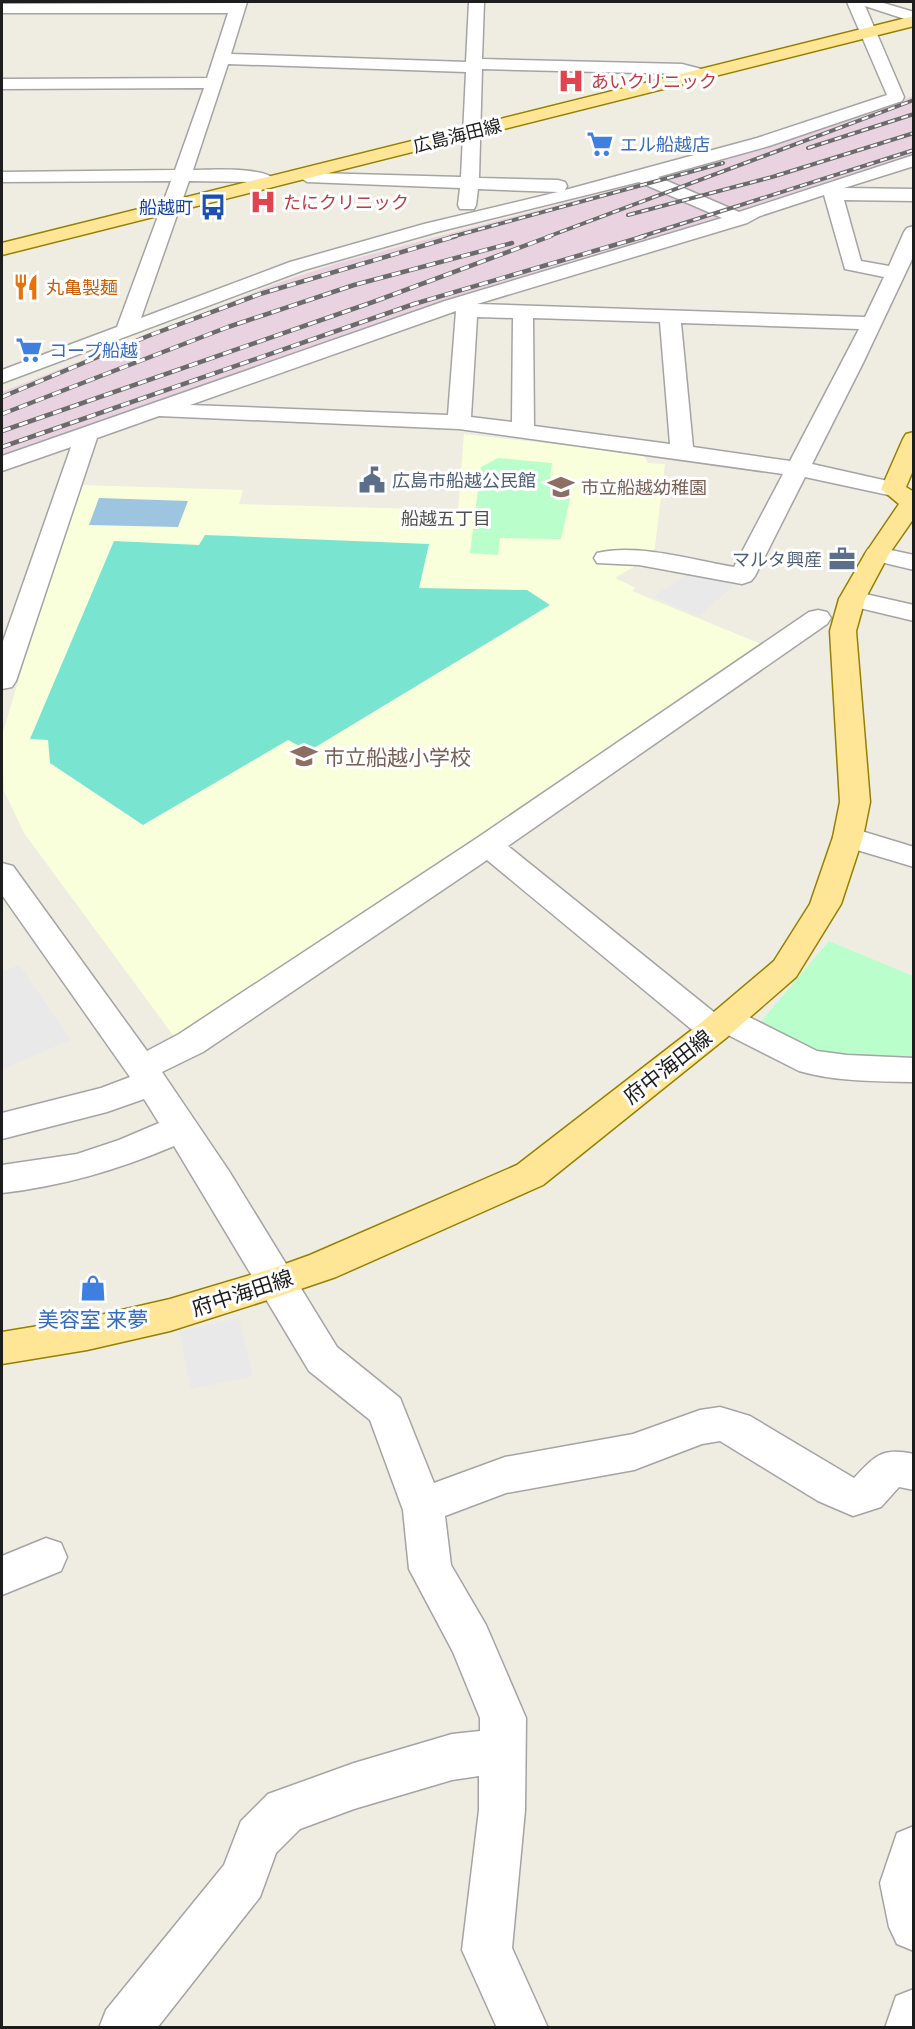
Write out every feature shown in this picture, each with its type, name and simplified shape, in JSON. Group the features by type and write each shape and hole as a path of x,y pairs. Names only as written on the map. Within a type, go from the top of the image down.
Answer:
{"main road":[{"name":"広島海田線","path":"2,249 914,21"},
{"name":"府中海田線","path":"2,1348 87,1334 170,1315 323,1266 530,1175 635,1090 721,1025 785,969 825,904 848,837 855,802 843,631 852,599 906,498 914,439"}],"street":[{"path":"472,218 465,213 470,183 477,2"},
{"path":"2,377 297,266 763,142 896,97 855,2"},
{"path":"866,2 914,17"},
{"path":"2,8 238,5 199,129 126,330"},
{"path":"220,59 682,69 704,74"},
{"path":"2,84 212,84"},
{"path":"2,464 154,409 740,219 753,212 914,160"},
{"path":"304,174 313,178 599,187"},
{"path":"2,177 181,175 258,177 269,182"},
{"path":"641,176 740,219"},
{"path":"810,193 914,195"},
{"path":"833,194 852,265 895,273"},
{"path":"606,558 639,558 742,576 795,469 843,385 895,273 911,245"},
{"path":"460,308 872,323"},
{"path":"459,422 460,308"},
{"path":"523,312 523,430"},
{"path":"670,315 682,453"},
{"path":"154,409 172,412 459,422 807,470 906,498"},
{"path":"2,681 87,434"},
{"path":"877,554 914,563"},
{"path":"852,599 914,613"},
{"path":"2,600 28,600"},
{"path":"2,1126 107,1099 146,1075 172,1054 488,845 818,618"},
{"path":"848,837 914,857"},
{"path":"488,845 721,1025 811,1062 847,1067 914,1070"},
{"path":"2,873 182,1128 323,1359 386,1410 422,1506 430,1569 470,1640 503,1718 502,1810 487,1950 523,2028"},
{"path":"2,1179 78,1167 132,1149 182,1128"},
{"path":"422,1506 505,1475 634,1452 700,1427 720,1424 736,1428 853,1498 866,1494 889,1469 914,1472"},
{"path":"2,1576 46,1557"},
{"path":"124,2028 243,1880 258,1838 285,1811 354,1786 452,1757 503,1751"},
{"path":"914,1850 904,1883 914,1927"},
{"path":"910,2028 914,2014"}],"shaded area":[{"path":"913,96 913,155 742,213 388,320 2,455 2,392 278,283 338,263 711,164"},
{"name":"市立船越小学校","path":"464,434 643,454 648,463 665,464 654,555 615,578 636,588 632,591 768,647 178,1042 24,833 4,791 2,736 36,621 82,485 243,490 239,504 458,510"},
{"path":"99,498 188,501 178,527 89,525"},
{"path":"205,535 429,544 419,588 527,590 550,605 309,751 288,740 143,825 50,763 48,740 30,739 114,541 199,545"},
{"path":"692,571 729,579 734,585 699,616 653,597"},
{"path":"19,965 71,1040 2,1069 2,972"},
{"path":"239,1318 253,1376 191,1389 179,1331"}],"green space":[{"path":"498,458 552,463 550,478 574,481 561,539 500,538 498,555 470,553 481,467"},
{"path":"829,941 913,976 913,1057 854,1055 819,1050 758,1025"}],"railway":[{"path":"547,237 914,100"},
{"path":"808,148 914,114"},
{"path":"628,215 772,177 914,133"},
{"path":"640,237 914,150"},
{"path":"451,237 723,163"},
{"path":"2,397 148,336 260,294 456,236"},
{"path":"2,431 373,302 551,236"},
{"path":"2,447 414,304 645,236"},
{"path":"2,414 228,327 354,285 512,243"}],"place":[{"name":"あいクリニック","path":"571,81"},
{"name":"エル船越店","path":"600,144"},
{"name":"たにクリニック","path":"263,202"},
{"name":"船越町","path":"213,207"},
{"name":"丸亀製麺","path":"26,287"},
{"name":"コープ船越","path":"29,350"},
{"name":"広島市船越公民館","path":"372,480"},
{"name":"市立船越幼稚園","path":"561,487"},
{"name":"マルタ興産","path":"842,559"},
{"name":"市立船越小学校","path":"304,756"},
{"name":"美容室 来夢","path":"93,1288"}],"district":[{"name":"船越五丁目","path":"446,518"}]}
